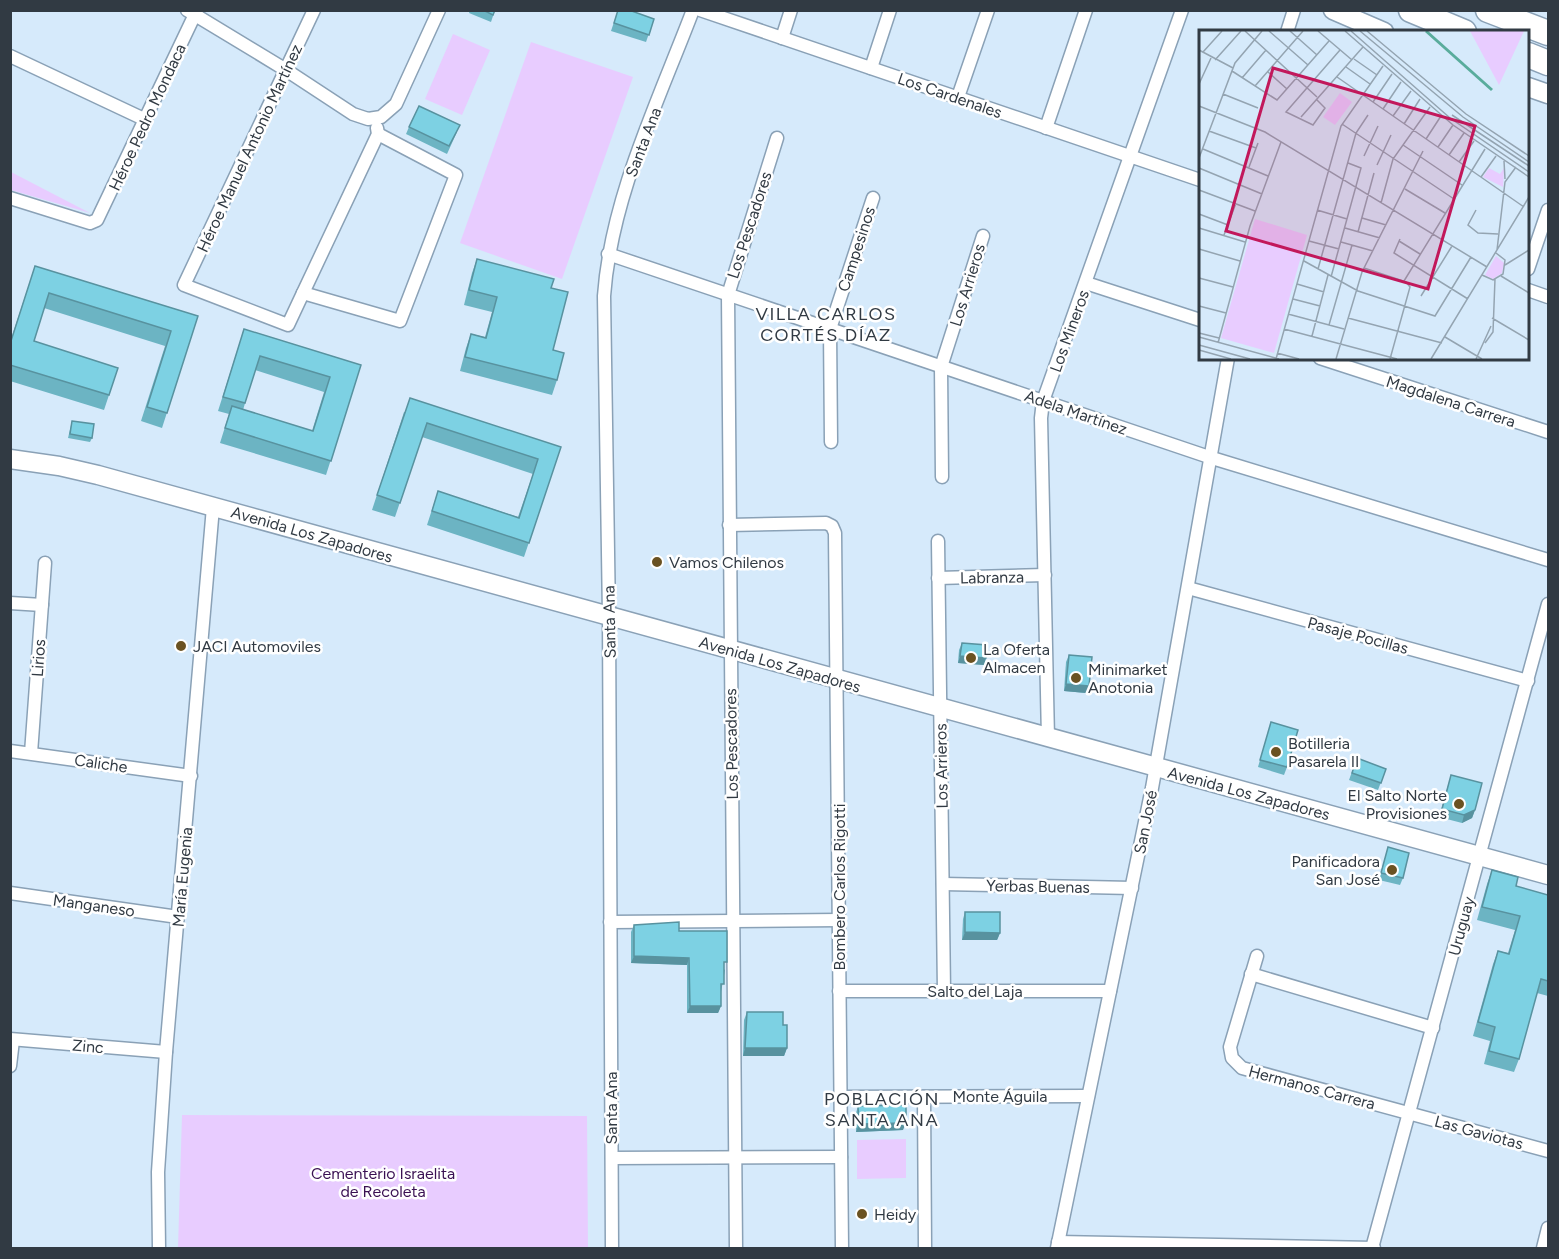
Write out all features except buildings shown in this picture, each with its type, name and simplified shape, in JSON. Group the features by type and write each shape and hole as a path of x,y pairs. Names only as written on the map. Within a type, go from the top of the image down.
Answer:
{"highway":[{"path":"1411,10 1459,30"},
{"path":"1488,10 1548,33"},
{"path":"1529,56 1548,63"}],"main road":[{"path":"1333,10 1379,30"},
{"path":"1529,88 1548,94"},
{"name":"Avenida Los Zapadores","path":"10,459 79,470 1548,875"}],"street":[{"name":"Héroe Manuel Antonio Martínez","path":"303,293 288,325 184,285 314,10"},
{"path":"193,12 286,69 353,114 375,118 387,113 396,104 439,10"},
{"name":"Santa Ana","path":"612,1248 609,616 604,296 608,254 617,211 693,10"},
{"name":"Los Cardenales","path":"700,10 1199,180"},
{"path":"782,38 792,10"},
{"path":"871,68 890,10"},
{"path":"957,98 988,10"},
{"path":"1046,128 1086,10"},
{"name":"Los Mineros","path":"1048,738 1043,401 1182,10"},
{"path":"1288,30 1294,10"},
{"name":"Héroe Pedro Mondaca","path":"10,198 94,222 99,217 146,120 193,12"},
{"path":"10,56 146,120"},
{"path":"375,118 378,134 303,293 400,321 456,175 378,134"},
{"name":"Los Pescadores","path":"736,1248 728,295 777,138"},
{"name":"Campesinos","path":"831,442 830,329 873,198"},
{"path":"1529,263 1548,210"},
{"name":"Los Arrieros","path":"942,477 941,367 982,236"},
{"name":"Adela Martínez","path":"608,254 1212,458 1548,560"},
{"path":"1086,284 1199,320"},
{"path":"1529,291 1548,297"},
{"name":"San José","path":"1058,1245 1132,888 1212,458 1228,360"},
{"name":"Magdalena Carrera","path":"1326,360 1548,432"},
{"name":"María Eugenia","path":"159,1248 159,1155 166,1052 213,507"},
{"name":"Bombero Carlos Rigotti","path":"729,525 826,523 832,526 835,533 842,1248"},
{"name":"Los Arrieros","path":"938,541 944,991"},
{"name":"Lirios","path":"31,753 45,563"},
{"name":"Labranza","path":"938,578 1045,575"},
{"name":"Pasaje Pocillas","path":"1188,588 1528,681"},
{"path":"10,603 42,605"},
{"name":"Uruguay","path":"1373,1248 1548,604"},
{"name":"Caliche","path":"10,751 191,776"},
{"name":"Yerbas Buenas","path":"943,884 1132,888"},
{"name":"Manganeso","path":"10,892 178,917"},
{"path":"610,922 839,920"},
{"name":"Hermanos Carrera","path":"1257,956 1230,1047 1236,1064 1242,1068 1409,1113"},
{"path":"1251,974 1433,1028"},
{"name":"Salto del Laja","path":"839,991 1110,991"},
{"path":"10,1066 12,1039"},
{"name":"Zinc","path":"12,1039 166,1052"},
{"path":"924,1096 925,1248"},
{"name":"Monte Águila","path":"840,1097 1088,1096"},
{"name":"Las Gaviotas","path":"1409,1113 1548,1151"},
{"path":"612,1158 841,1157"},
{"path":"1543,1248 1548,1228"},
{"path":"1058,1245 1373,1248"}],"green space":[{"path":"453,34 490,50 462,115 425,99"},
{"path":"531,42 633,77 562,279 460,243"},
{"path":"11,172 90,213 11,190"},
{"name":"Cementerio Israelita de Recoleta","path":"182,1115 587,1116 588,1248 178,1248"},
{"path":"906,1139 906,1178 857,1179 857,1140"}],"place":[{"name":"Vamos Chilenos","path":"657,562"},
{"name":"JACI Automoviles","path":"181,646"},
{"name":"La Oferta Almacen","path":"971,658"},
{"name":"Minimarket Anotonia","path":"1076,678"},
{"name":"Botilleria Pasarela II","path":"1276,752"},
{"name":"El Salto Norte Provisiones","path":"1459,804"},
{"name":"Panificadora San José","path":"1392,870"},
{"name":"Heidy","path":"862,1214"}],"district":[{"name":"VILLA CARLOS CORTÉS DÍAZ","path":"826,324"},
{"name":"POBLACIÓN SANTA ANA","path":"882,1109"}]}
